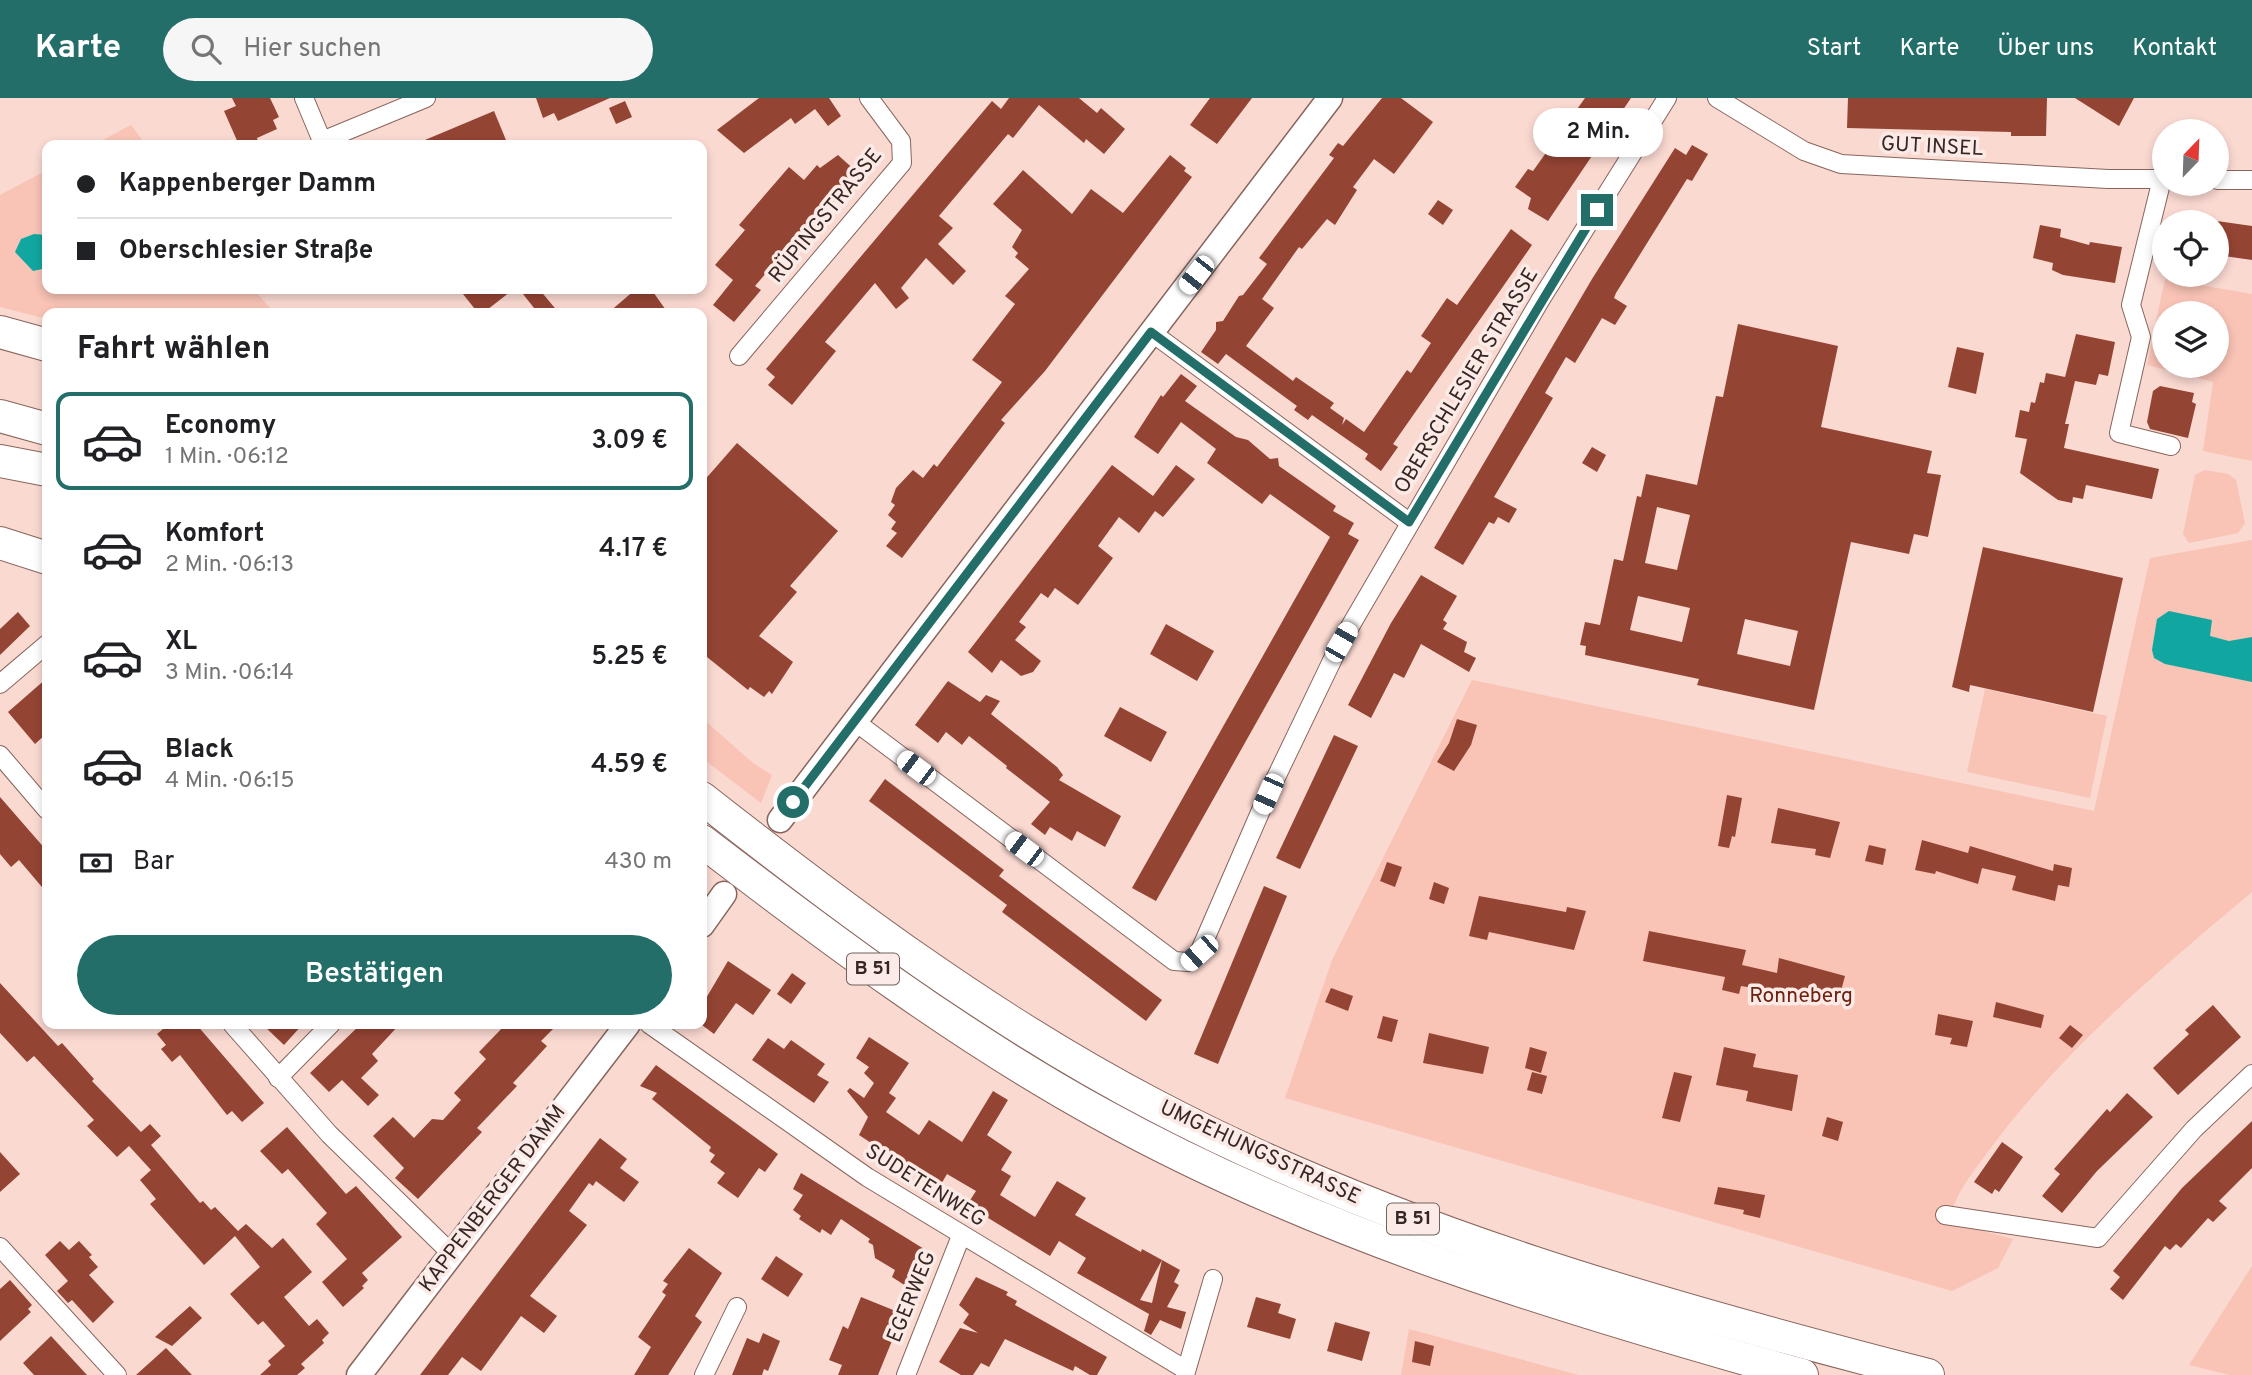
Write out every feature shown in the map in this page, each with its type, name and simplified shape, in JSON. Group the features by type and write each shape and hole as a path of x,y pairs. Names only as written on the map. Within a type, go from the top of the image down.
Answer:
{"highway":[{"path":"0,332 42,344"},
{"path":"0,416 42,428"},
{"path":"0,461 42,469"},
{"path":"0,543 42,556"},
{"name":"UMGEHUNGSSTRASSE","path":"707,802 846,908 1001,1017 1118,1085 1254,1154 1389,1210 1542,1263 1790,1338 1928,1375"},
{"name":"UMGEHUNGSSTRASSE","path":"707,845 839,945 976,1040 1102,1114 1231,1180 1332,1223 1450,1267 1802,1375"}],"main road":[{"path":"780,820 853,720 1329,98"},
{"path":"707,918 724,894"},
{"name":"KAPPENBERGER DAMM","path":"359,1375 624,1029"}],"street":[{"path":"304,98 322,140"},
{"path":"324,140 426,98"},
{"name":"RÜPINGSTRASSE","path":"739,356 902,163 901,141 869,98"},
{"name":"OBERSCHLESIER STRASSE","path":"853,720 1174,961 1188,962 1199,953 1315,693 1409,522 1541,299 1667,98"},
{"name":"GUT INSEL","path":"1717,98 1804,151 1841,164 2108,179 2152,179"},
{"path":"2230,180 2252,180"},
{"name":"GUT INSEL","path":"2159,196 2132,305 2141,337 2119,433 2171,446"},
{"path":"1151,332 1409,522"},
{"path":"0,684 42,648"},
{"path":"0,755 42,804"},
{"path":"236,1029 329,1134 452,1254"},
{"path":"278,1078 326,1029"},
{"name":"SUDETENWEG","path":"656,1029 809,1139 961,1236 1186,1372"},
{"path":"1945,1214 2098,1238 2194,1129 2252,1074"},
{"name":"EGERWEG","path":"906,1375 961,1236"},
{"path":"0,1247 117,1375"},
{"path":"1186,1372 1213,1279"},
{"path":"704,1375 737,1307"}],"green space":[{"path":"131,125 142,140 102,140"},
{"path":"42,173 42,294 258,294 270,308 42,308 42,318 0,307 0,195"},
{"path":"2163,287 2211,287 2252,294 2252,461 2203,451 2213,382 2197,378 2229,378 2229,301 2160,301"},
{"path":"2152,341 2152,366 2147,365"},
{"path":"2205,470 2228,474 2236,480 2245,523 2238,533 2189,543 2183,534 2195,475"},
{"name":"Ronneberg","path":"2252,540 2252,892 2146,983 2078,1047 2015,1116 1969,1178 1959,1194 1949,1222 2013,1239 1998,1268 1952,1291 1285,1098 1332,960 1472,680 2094,811 2150,558"},
{"path":"1985,689 2107,716 2090,798 1967,772"},
{"path":"707,722 753,763 772,775 761,803 707,762"},
{"path":"2252,1266 2252,1375 2230,1375 2189,1365"},
{"path":"1409,1329 1578,1375 1401,1375"}],"water":[{"path":"34,234 42,235 42,269 33,271 15,252 21,239"},
{"path":"2169,611 2212,620 2210,636 2229,641 2252,637 2252,682 2165,664 2154,658 2152,650 2157,619"}],"building":[{"path":"232,98 270,98 279,117 273,120 277,129 258,140 237,140 224,111 236,106"},
{"path":"536,98 610,98 558,121 554,113 543,118"},
{"path":"759,98 829,98 841,116 828,126 815,109 795,124 791,118 744,153 717,130"},
{"path":"1009,98 1079,98 1097,113 1101,108 1125,129 1104,154 1086,139 1084,143 1039,105 1013,138 1008,134 939,216 953,228 938,244 966,271 953,285 926,258 901,288 909,298 896,309 875,283 825,342 836,351 792,405 768,385 775,377 766,369 992,101 1001,109"},
{"path":"1210,98 1252,98 1217,144 1190,125"},
{"path":"1382,98 1401,98 1433,122 1394,174 1374,159 1353,187 1357,190 1335,225 1327,219 1302,249 1299,247 1262,299 1274,308 1246,346 1293,381 1296,377 1334,403 1330,408 1344,418 1342,425 1346,419 1364,432 1407,370 1411,373 1431,343 1421,336 1447,298 1457,305 1511,229 1532,245 1393,444 1398,447 1381,471 1365,459 1368,454 1312,415 1308,420 1294,410 1297,406 1226,354 1218,364 1201,352 1216,330 1216,322 1223,321 1239,296 1243,295 1267,264 1259,258 1334,158 1329,155 1338,143 1343,146"},
{"path":"1585,98 1631,98 1548,221 1528,209 1531,198 1515,187 1528,169 1533,171"},
{"path":"1848,98 2047,98 2046,136 2011,136 2011,132 1847,128"},
{"path":"2075,98 2134,98 2119,126"},
{"path":"625,101 632,117 616,124 609,108"},
{"path":"494,111 506,140 425,140"},
{"path":"1692,145 1708,154 1692,181 1687,179 1616,293 1614,298 1627,306 1615,325 1602,318 1575,363 1566,357 1545,393 1553,398 1494,497 1517,509 1509,523 1498,517 1494,524 1489,522 1463,565 1434,548 1592,279 1675,148 1686,155"},
{"path":"838,155 858,173 831,205 827,200 804,227 810,231 783,263 778,259 755,286 761,290 734,322 713,305 733,280 715,265 745,230 739,225 789,167 804,180 817,165 820,168"},
{"path":"1170,155 1186,168 1184,171 1192,177 1045,371 1001,420 1005,423 902,558 886,546 897,533 891,529 896,522 888,515 895,505 891,502 896,488 913,470 923,478 934,464 937,467 1002,382 972,360 1015,304 1005,296 1029,269 1015,257 1018,253 1012,247 1022,230 993,204 1023,170 1072,214 1091,189 1123,213"},
{"path":"1438,200 1453,210 1443,225 1428,214"},
{"path":"2229,223 2252,226 2252,260 2229,257"},
{"path":"2040,225 2061,229 2060,237 2089,245 2090,242 2122,247 2115,283 2063,275 2052,270 2053,263 2033,258"},
{"path":"463,294 508,294 489,308 474,308"},
{"path":"523,294 543,294 555,308 534,308"},
{"path":"630,294 655,294 664,308 614,308"},
{"path":"1738,324 1838,346 1821,427 1932,451 1927,473 1941,475 1928,537 1914,534 1909,554 1851,542 1814,710 1697,685 1699,679 1585,655 1586,646 1580,645 1585,622 1600,625 1614,559 1623,561 1637,496 1641,497 1646,474 1697,485 1716,396 1723,397","holes":["1657,507 1690,515 1677,570 1645,563","1638,596 1690,608 1682,642 1630,630","1745,619 1798,631 1790,666 1737,654"]},
{"path":"2076,334 2115,342 2108,376 2099,374 2096,385 2075,381 2065,424 2069,424 2064,448 2159,469 2152,499 2086,485 2083,499 2073,497 2072,503 2058,500 2020,473 2027,439 2015,437 2020,410 2029,412 2031,402 2035,403 2040,382 2044,383 2046,373 2065,377"},
{"path":"1957,347 1984,353 1976,394 1948,387"},
{"path":"1181,374 1197,386 1185,401 1236,437 1248,440 1270,459 1278,458 1279,466 1336,506 1333,511 1354,523 1348,534 1359,540 1156,901 1132,888 1330,537 1270,494 1262,504 1207,463 1216,449 1181,422 1158,454 1134,437 1161,395 1163,397"},
{"path":"2160,386 2194,393 2192,402 2196,404 2188,438 2150,429 2147,422 2153,391"},
{"path":"737,443 838,531 790,586 797,592 759,636 793,662 772,694 769,691 764,697 750,687 748,690 707,657 707,477"},
{"path":"1592,447 1606,455 1597,472 1582,463"},
{"path":"1112,465 1153,496 1176,465 1195,479 1163,517 1155,511 1139,533 1119,517 1098,546 1113,558 1078,605 1055,588 1048,598 1041,593 1019,622 1026,627 1015,640 1041,661 1033,672 1021,676 1001,660 992,673 968,652"},
{"path":"1983,547 2123,578 2093,712 1970,685 1969,692 1952,687"},
{"path":"1421,575 1457,596 1443,620 1447,623 1443,629 1467,642 1464,652 1476,658 1469,672 1421,644 1404,678 1394,673 1371,718 1348,705 1391,623"},
{"path":"18,612 30,626 0,655 0,629"},
{"path":"1166,624 1214,651 1197,681 1150,654"},
{"path":"948,681 980,702 986,695 1000,701 991,714 1057,767 1063,775 1059,780 1121,816 1105,847 1077,831 1072,841 1050,827 1045,835 1031,824 1050,802 969,736 962,745 946,732 938,743 915,725"},
{"path":"42,682 42,738 35,744 8,712"},
{"path":"1120,707 1167,732 1151,762 1104,736"},
{"path":"1457,719 1477,725 1471,745 1454,771 1437,762 1449,743"},
{"path":"1334,735 1358,746 1300,869 1276,858"},
{"path":"885,779 1004,870 999,876 1162,1000 1146,1021 1002,912 1007,905 869,801"},
{"path":"1727,795 1742,798 1735,837 1732,836 1729,848 1718,846"},
{"path":"0,797 42,845 42,887 19,860 11,867 0,854"},
{"path":"1778,808 1840,822 1830,858 1815,855 1816,849 1771,843"},
{"path":"1922,840 1968,853 1970,846 2053,871 2054,864 2072,868 2069,887 2058,885 2055,901 2012,890 2016,876 1982,868 1978,884 1936,871 1935,874 1915,870"},
{"path":"1869,845 1886,849 1883,865 1865,861"},
{"path":"1387,862 1402,867 1395,887 1380,881"},
{"path":"1434,882 1449,888 1444,904 1429,899"},
{"path":"1264,886 1287,896 1218,1064 1194,1054"},
{"path":"1479,896 1566,912 1567,907 1586,911 1574,950 1489,932 1487,940 1469,936"},
{"path":"1649,931 1746,950 1742,965 1777,973 1779,958 1845,976 1838,1002 1741,986 1739,994 1722,990 1725,977 1643,961"},
{"path":"728,961 771,990 753,1015 736,1003 714,1034 707,1029 707,997"},
{"path":"792,973 806,983 791,1004 777,994"},
{"path":"0,983 58,1046 62,1043 94,1079 92,1081 141,1132 150,1124 161,1136 151,1145 200,1203 203,1201 211,1210 215,1207 238,1231 246,1224 272,1248 283,1238 312,1272 284,1297 309,1326 317,1319 329,1333 322,1340 324,1343 301,1364 305,1368 297,1375 260,1375 271,1365 268,1361 285,1346 263,1321 258,1325 230,1294 260,1267 235,1236 204,1265 150,1204 156,1199 140,1180 151,1170 129,1146 117,1157 87,1126 94,1120 34,1056 27,1062 0,1033"},
{"path":"1331,988 1353,996 1348,1011 1325,1002"},
{"path":"1996,1002 2044,1015 2041,1028 1993,1017"},
{"path":"2213,1005 2241,1037 2178,1095 2153,1068 2189,1034 2185,1030"},
{"path":"1938,1014 1973,1021 1967,1047 1950,1044 1952,1038 1935,1035"},
{"path":"1383,1016 1398,1020 1392,1042 1377,1038"},
{"path":"2070,1025 2083,1035 2072,1048 2059,1038"},
{"path":"163,1029 200,1029 264,1103 242,1122 232,1111 227,1115 180,1055 172,1062 161,1049 166,1045 157,1034"},
{"path":"267,1029 298,1029 284,1045"},
{"path":"356,1029 395,1029 372,1054 378,1061 361,1078 379,1095 368,1106 342,1080 329,1092 310,1073"},
{"path":"501,1029 553,1029 541,1041 547,1046 513,1083 517,1086 477,1128 482,1132 418,1199 395,1178 404,1168 373,1136 393,1117 414,1138 432,1119 443,1120 461,1100 454,1093 486,1059 479,1052"},
{"path":"1429,1033 1489,1047 1483,1074 1423,1063"},
{"path":"869,1037 909,1063 889,1093 896,1098 886,1112 919,1135 929,1120 962,1142 993,1091 1008,1100 987,1135 1012,1152 1001,1170 1011,1176 1000,1195 1035,1217 1057,1181 1086,1198 1075,1215 1141,1252 1142,1249 1162,1260 1180,1270 1174,1282 1179,1285 1167,1307 1186,1312 1181,1329 1160,1320 1151,1335 1144,1331 1149,1314 1077,1273 1086,1258 1059,1241 1050,1256 967,1205 976,1191 947,1174 937,1191 920,1180 912,1170 859,1135 868,1117 847,1091 850,1088 864,1098 874,1083 864,1073 869,1067 856,1058","holes":["1162,1260 1152,1303 1140,1300"]},
{"path":"768,1038 784,1049 791,1040 825,1064 817,1075 829,1082 814,1103 752,1060"},
{"path":"1530,1047 1547,1052 1541,1073 1525,1068"},
{"path":"1724,1047 1756,1054 1753,1067 1798,1075 1792,1111 1746,1101 1748,1091 1716,1085"},
{"path":"656,1065 778,1154 765,1172 759,1168 738,1198 717,1183 725,1173 710,1162 715,1155 709,1151 711,1147 652,1099 657,1093 640,1086"},
{"path":"1532,1072 1547,1076 1542,1094 1527,1090"},
{"path":"1674,1072 1692,1076 1680,1122 1662,1118"},
{"path":"2127,1093 2153,1117 2097,1171 2062,1213 2042,1196 2060,1174 2054,1169 2107,1109 2110,1112"},
{"path":"1827,1117 1843,1122 1838,1141 1822,1136"},
{"path":"2252,1121 2252,1168 2219,1201 2227,1208 2213,1222 2208,1218 2181,1248 2176,1244 2170,1250 2165,1246 2123,1300 2110,1289 2120,1277 2113,1271 2182,1188"},
{"path":"287,1127 346,1194 356,1186 402,1237 362,1273 368,1280 362,1286 364,1288 343,1307 322,1282 347,1259 316,1224 327,1213 288,1169 282,1174 260,1151"},
{"path":"600,1138 627,1159 620,1168 639,1182 624,1202 596,1181 593,1186 589,1183 569,1211 587,1225 530,1296 557,1316 544,1333 521,1316 481,1371 462,1357 448,1375 420,1375"},
{"path":"2002,1142 2023,1157 1999,1192 1995,1189 1992,1194 1974,1182"},
{"path":"0,1152 20,1174 0,1192"},
{"path":"801,1173 929,1252 909,1288 892,1277 895,1270 875,1258 873,1245 868,1242 870,1239 841,1219 831,1235 822,1229 820,1233 799,1219 801,1216 793,1210 803,1195 793,1189"},
{"path":"1718,1187 1765,1195 1760,1218 1743,1214 1744,1210 1714,1204"},
{"path":"60,1241 69,1250 79,1241 92,1255 89,1257 98,1267 89,1275 114,1302 93,1323 72,1300 68,1303 57,1291 68,1281 45,1255"},
{"path":"689,1248 722,1273 695,1316 702,1322 668,1375 634,1375 651,1347 638,1337 666,1295 662,1292 668,1284 663,1281"},
{"path":"776,1256 803,1274 788,1297 761,1279"},
{"path":"976,1277 1008,1292 1006,1295 1017,1301 1015,1305 1107,1357 1097,1375 1090,1375 1075,1366 1073,1371 1005,1339 989,1367 981,1363 973,1375 961,1375 939,1362 960,1328 978,1333 963,1323 969,1314 959,1305"},
{"path":"10,1280 32,1305 28,1309 31,1312 0,1341 0,1289"},
{"path":"861,1297 903,1314 878,1375 838,1375 842,1365 829,1360 843,1326 848,1329"},
{"path":"1256,1297 1281,1304 1278,1313 1296,1319 1290,1339 1247,1327"},
{"path":"190,1306 202,1318 172,1346 155,1337"},
{"path":"1335,1322 1370,1332 1362,1361 1327,1351"},
{"path":"763,1333 780,1341 768,1371 764,1369 762,1375 732,1375 747,1338 759,1343"},
{"path":"51,1336 87,1375 34,1375 23,1363"},
{"path":"1415,1341 1434,1346 1430,1366 1412,1362"},
{"path":"166,1348 192,1375 136,1375"}],"route":[{"path":"793,802 1151,332 1409,522 1597,210"}]}
